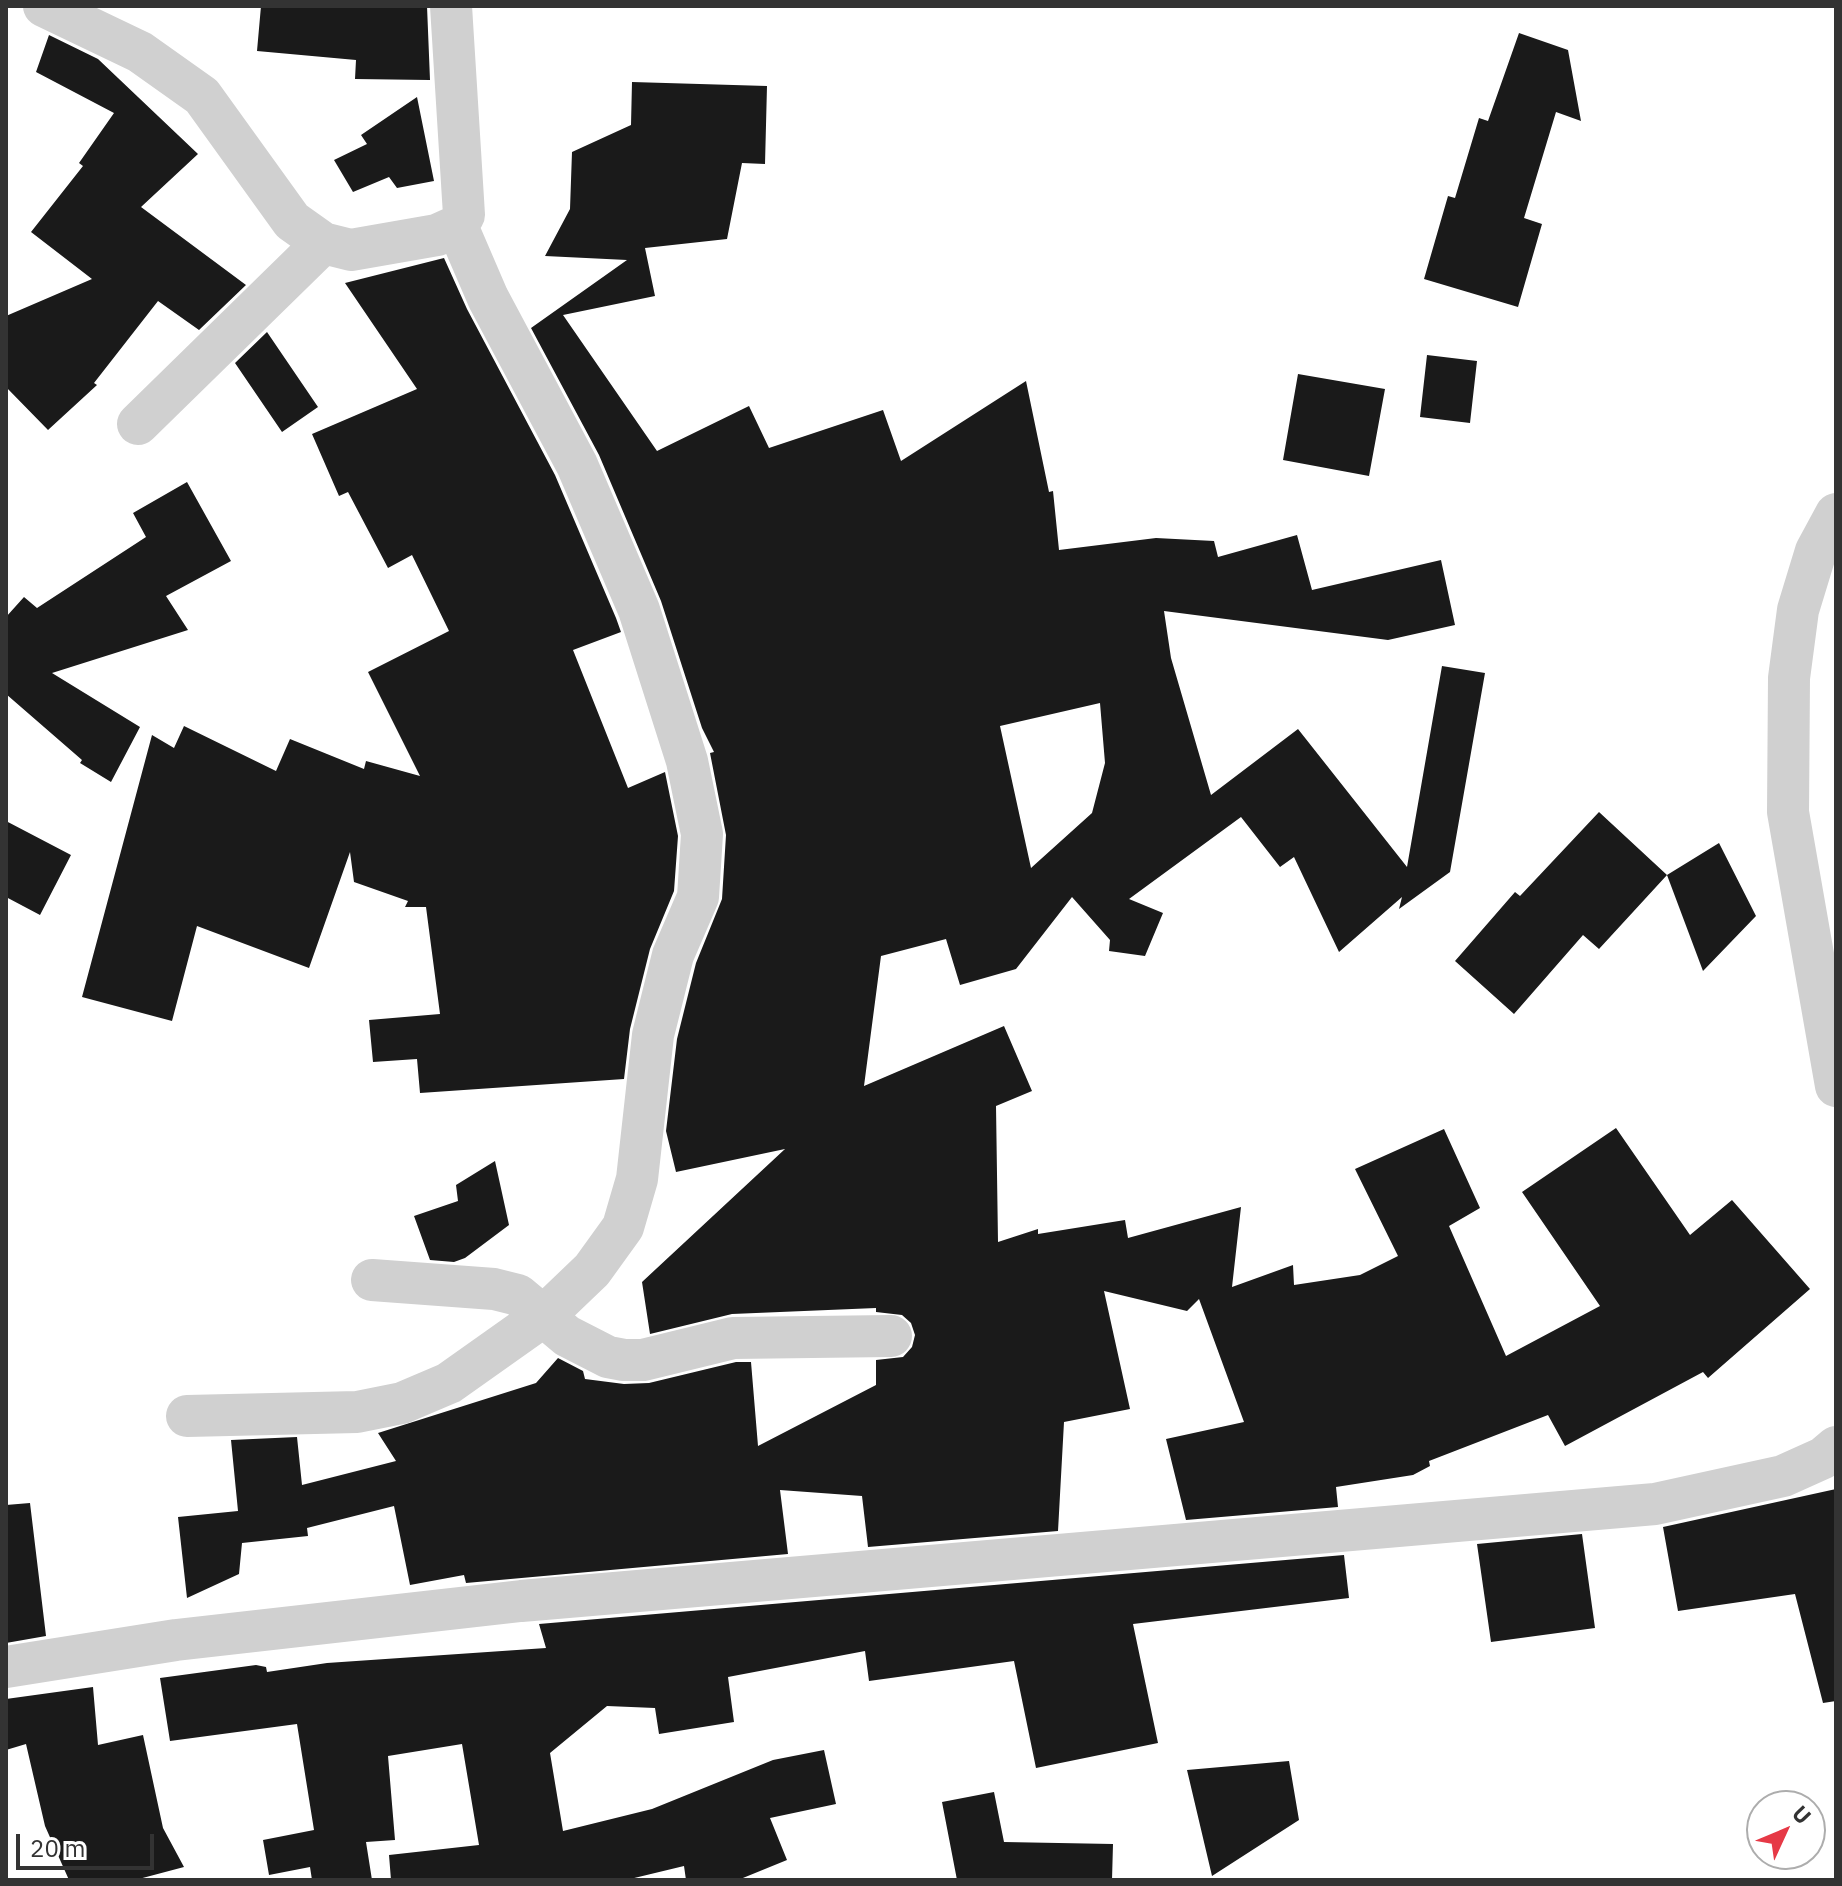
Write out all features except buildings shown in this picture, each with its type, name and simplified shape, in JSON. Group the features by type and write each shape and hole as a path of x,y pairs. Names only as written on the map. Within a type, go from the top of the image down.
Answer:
{"street":[{"path":"44,6 140,52 202,96 292,221 323,243 351,250 437,235 457,226 464,215 451,6"},
{"path":"187,1416 357,1412 402,1403 449,1383 545,1315 592,1270 623,1227 637,1179 653,1035 673,955 698,897 702,834 687,761 639,610 577,465 488,298 457,226"},
{"path":"138,424 323,243"},
{"path":"1836,514 1816,551 1798,610 1789,678 1788,769 1788,812 1836,1086"},
{"path":"372,1280 494,1289 518,1295 567,1336 608,1357 624,1360 643,1360 733,1338 891,1336"},
{"path":"6,1667 176,1640 521,1601 1655,1504 1783,1476 1823,1458 1836,1447"}]}
